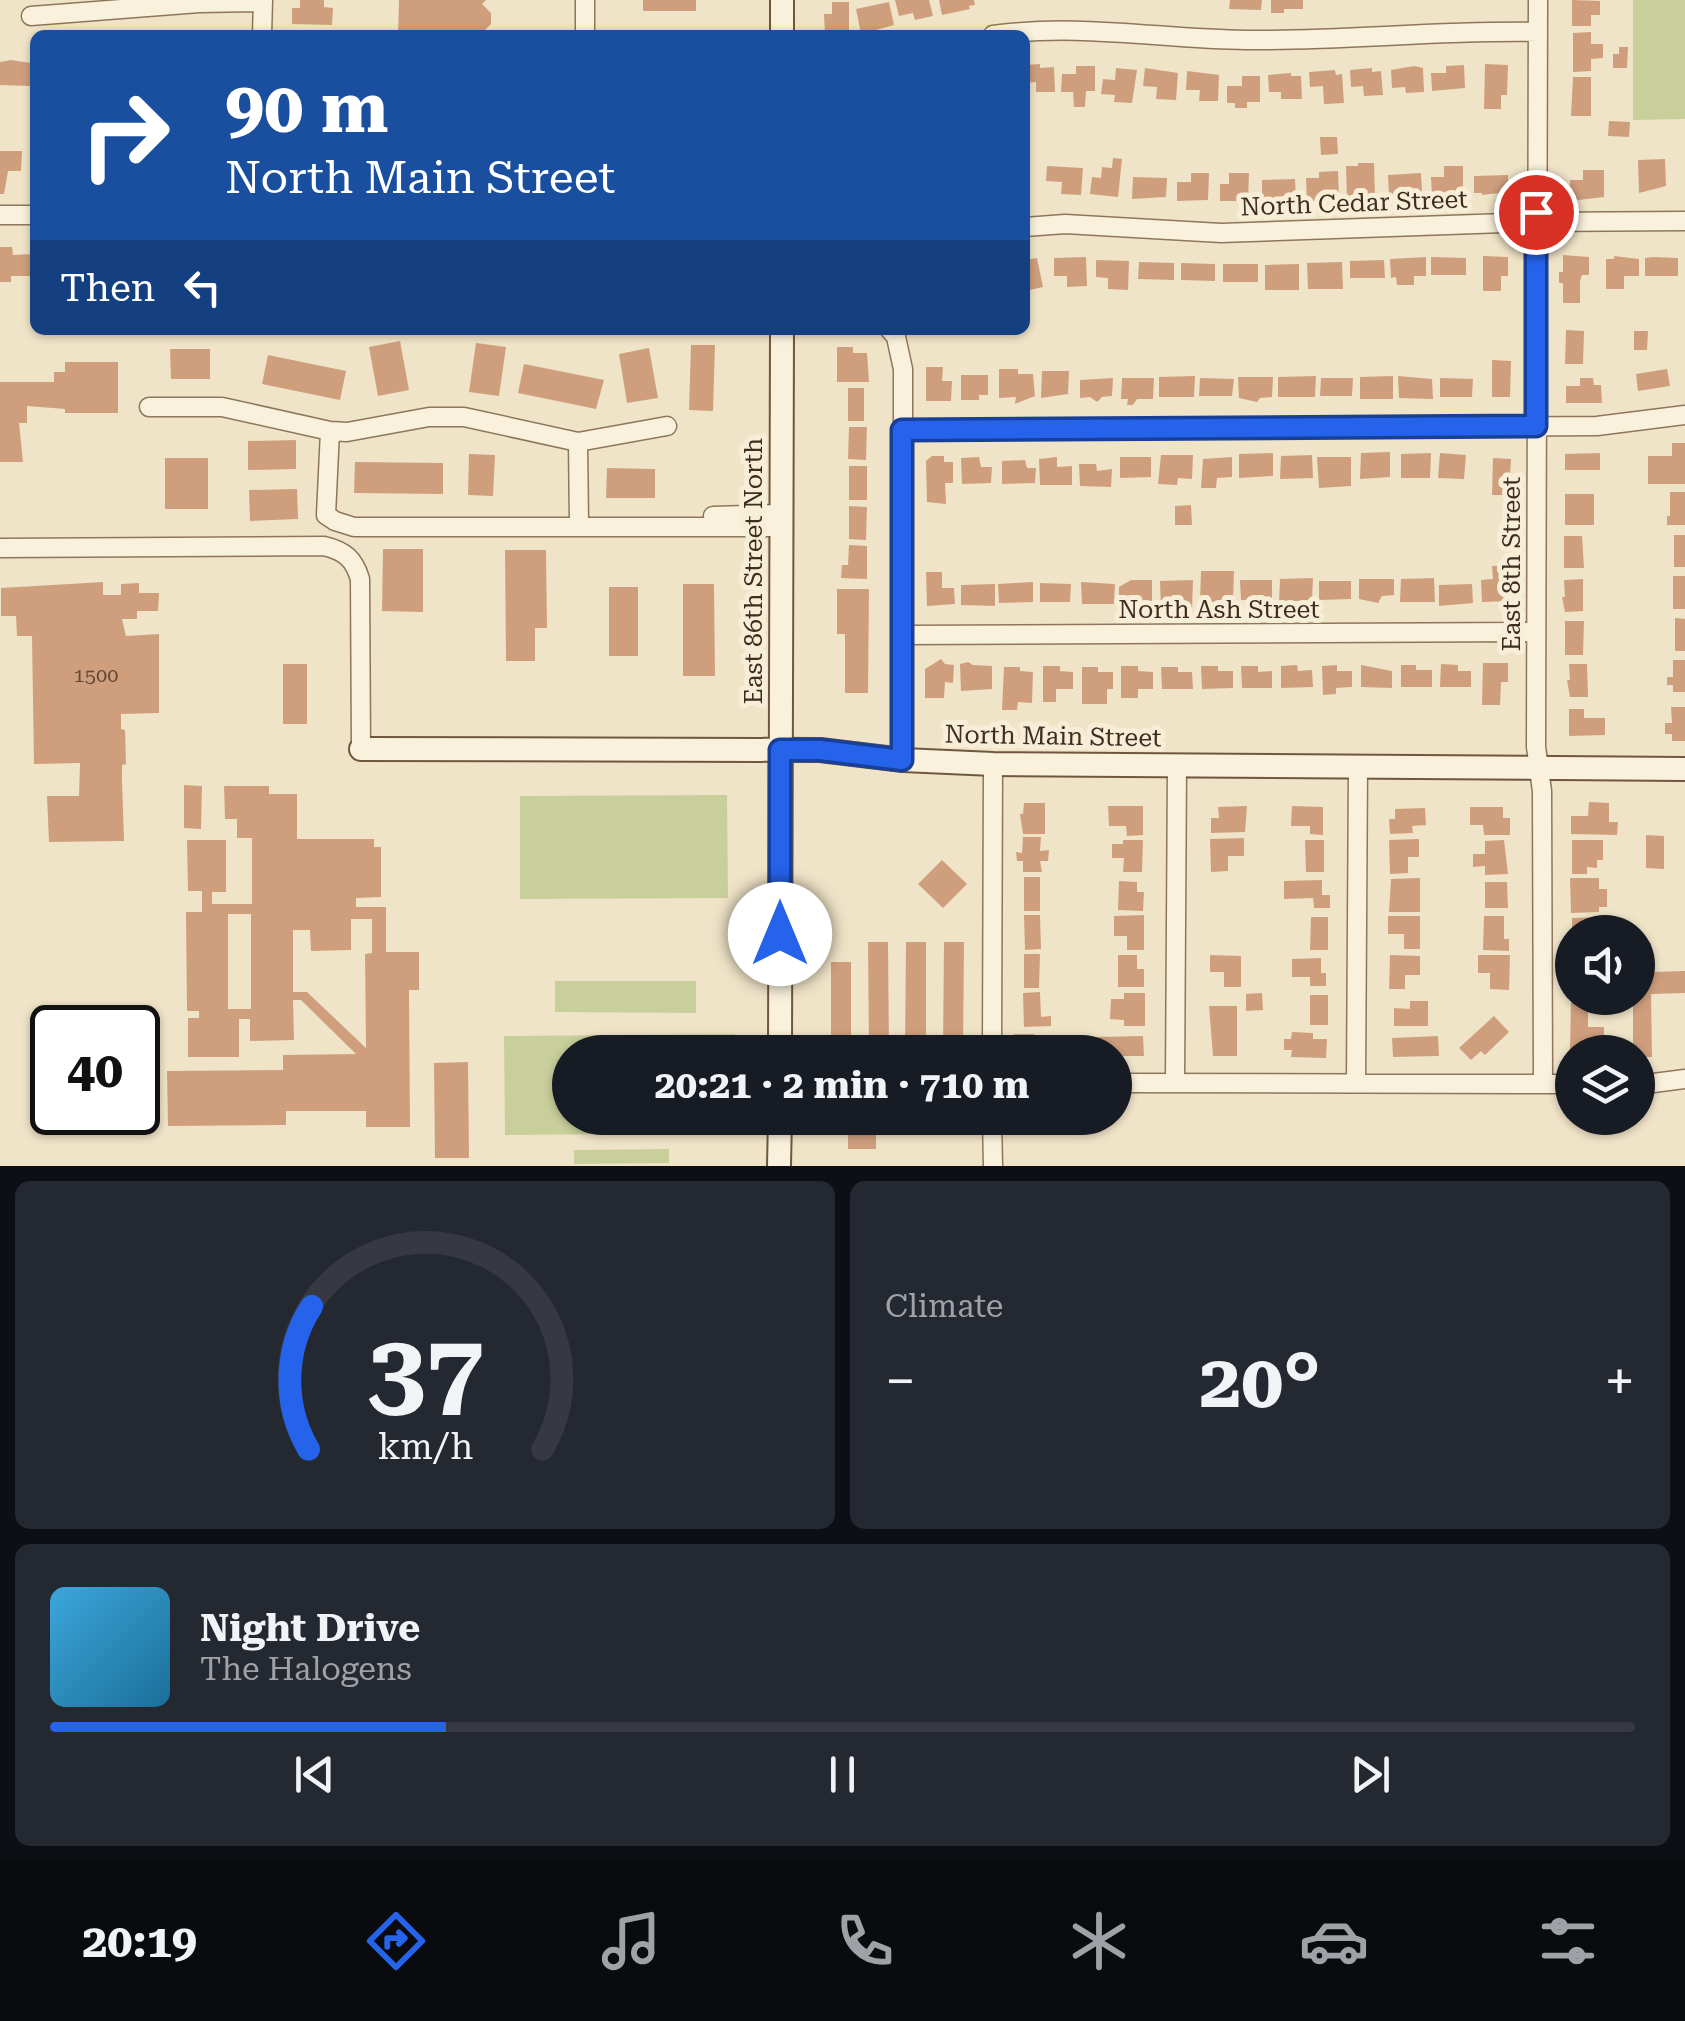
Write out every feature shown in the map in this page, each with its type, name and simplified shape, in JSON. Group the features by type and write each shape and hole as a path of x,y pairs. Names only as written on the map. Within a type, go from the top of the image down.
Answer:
{"main road":[{"path":"782,0 782,30"},
{"name":"East 86th Street North","path":"780,1035 782,335"},
{"name":"North Main Street","path":"361,749 820,750 902,760 993,764 1685,768"},
{"path":"780,1135 780,1166"}],"street":[{"path":"585,0 585,30"},
{"name":"East 8th Street","path":"1538,0 1536,632 1542,811 1542,1084"},
{"path":"31,16 262,1 262,30"},
{"path":"1030,32 1069,29 1250,40 1538,32"},
{"path":"0,215 30,215"},
{"name":"North Cedar Street","path":"1030,227 1065,224 1162,231 1270,232 1685,221"},
{"path":"894,335 901,353 902,760"},
{"path":"149,406 222,407 338,432 419,418 464,417 578,442 667,426"},
{"path":"902,430 1536,426 1623,424 1685,415"},
{"path":"338,432 326,515 335,522 354,526 679,526 781,520"},
{"path":"578,442 579,524"},
{"path":"0,548 324,546 344,552 356,566 360,580 361,749"},
{"name":"North Ash Street","path":"903,635 1536,632"},
{"path":"992,1035 993,764"},
{"path":"1176,765 1176,1082"},
{"path":"1356,1083 1358,766"},
{"path":"1655,1083 1685,1079"},
{"path":"1132,1082 1555,1084"},
{"path":"992,1135 993,1166"}],"green space":[{"path":"1633,0 1685,0 1685,119 1633,120"},
{"path":"727,795 728,898 520,899 520,796"},
{"path":"555,981 696,981 696,1013 555,1012"},
{"path":"504,1036 552,1036 552,1135 505,1135"},
{"path":"669,1149 669,1163 574,1164 574,1150"}],"building":[{"path":"300,0 324,0 324,7 333,8 332,25 292,24 292,8 300,8"},
{"path":"399,0 486,0 482,4 491,13 491,24 485,30 398,30"},
{"path":"643,0 696,0 696,11 643,11"},
{"path":"895,0 929,0 933,16 915,20 913,13 899,16"},
{"path":"939,0 974,0 975,5 942,15"},
{"path":"1230,0 1262,0 1261,10 1229,9"},
{"path":"1271,0 1303,0 1303,9 1271,13"},
{"path":"1572,0 1600,1 1600,15 1591,15 1591,26 1572,26"},
{"path":"832,2 849,2 849,30 825,30 824,14 832,14"},
{"path":"889,2 894,25 860,30 856,9"},
{"path":"1591,32 1591,44 1603,44 1603,58 1591,59 1591,71 1573,72 1573,33"},
{"path":"1619,47 1628,47 1627,68 1613,68 1613,54 1619,54"},
{"path":"0,62 30,63 30,86 0,85"},
{"path":"1485,64 1508,65 1507,95 1501,95 1501,109 1484,109"},
{"path":"1030,65 1054,67 1055,92 1036,92 1036,82 1030,83"},
{"path":"1464,65 1465,88 1432,91 1431,73 1446,73 1446,66"},
{"path":"1076,66 1095,66 1095,91 1086,91 1085,107 1074,107 1073,92 1061,92 1062,74 1076,74"},
{"path":"1116,68 1137,70 1132,103 1114,102 1115,95 1101,94 1103,79 1115,80"},
{"path":"1145,68 1178,73 1176,100 1156,99 1157,87 1143,86"},
{"path":"1372,68 1372,72 1381,71 1383,95 1364,96 1363,86 1351,87 1350,70"},
{"path":"1423,68 1424,92 1406,93 1405,87 1392,88 1391,70"},
{"path":"1335,70 1336,75 1342,74 1344,103 1324,104 1323,86 1310,87 1309,72"},
{"path":"1187,71 1219,75 1218,101 1199,101 1200,90 1186,90"},
{"path":"1268,75 1301,76 1302,99 1281,99 1281,92 1269,92"},
{"path":"1242,76 1260,76 1260,102 1247,102 1247,108 1235,108 1235,103 1227,103 1227,86 1242,86"},
{"path":"1573,77 1591,77 1591,116 1571,116"},
{"path":"1609,121 1630,122 1629,137 1608,136"},
{"path":"1320,137 1337,137 1338,154 1321,155"},
{"path":"0,151 22,151 21,171 8,171 4,194 0,194"},
{"path":"1113,158 1122,159 1118,197 1090,194 1092,177 1101,178 1102,167 1112,168"},
{"path":"1665,159 1666,186 1639,193 1638,160"},
{"path":"1374,163 1375,197 1347,198 1346,166"},
{"path":"1047,166 1083,168 1081,195 1061,194 1062,182 1046,181"},
{"path":"1444,166 1463,166 1463,193 1432,196 1431,177 1444,177"},
{"path":"1583,170 1604,170 1604,197 1570,201 1570,180 1583,180"},
{"path":"1338,171 1339,197 1307,202 1306,178 1319,178 1319,172"},
{"path":"1191,173 1209,173 1208,200 1177,201 1177,182 1191,182"},
{"path":"1229,173 1249,173 1248,201 1220,201 1220,184 1229,184"},
{"path":"1421,173 1422,192 1389,197 1388,175"},
{"path":"1508,175 1508,192 1474,193 1474,176"},
{"path":"1133,177 1167,178 1166,197 1132,199"},
{"path":"1295,179 1296,198 1262,202 1262,180"},
{"path":"0,247 12,247 13,255 30,254 30,276 11,276 11,282 0,282"},
{"path":"1563,255 1589,257 1589,275 1582,275 1580,281 1580,303 1563,303 1559,272 1563,272"},
{"path":"1483,256 1508,257 1508,276 1501,276 1501,291 1483,291"},
{"path":"1086,257 1087,286 1067,287 1067,276 1054,276 1054,258"},
{"path":"1426,257 1426,276 1414,276 1414,285 1397,285 1396,277 1391,278 1390,259"},
{"path":"1431,257 1466,258 1466,275 1431,275"},
{"path":"1037,258 1043,287 1030,290 1030,259"},
{"path":"1645,258 1678,258 1678,276 1645,276"},
{"path":"1606,259 1639,259 1639,276 1624,276 1624,289 1606,289"},
{"path":"1096,260 1129,261 1128,290 1108,289 1108,278 1096,277"},
{"path":"1384,260 1385,278 1350,278 1350,261"},
{"path":"1139,262 1174,263 1174,280 1138,279"},
{"path":"1342,262 1343,289 1308,289 1307,263"},
{"path":"1181,263 1215,264 1215,281 1181,280"},
{"path":"1223,264 1258,264 1258,282 1223,282"},
{"path":"1299,264 1299,290 1265,290 1265,265"},
{"path":"1566,330 1584,331 1583,364 1565,364"},
{"path":"1634,331 1648,331 1647,350 1634,350"},
{"path":"400,341 409,390 378,396 369,347"},
{"path":"476,343 506,347 499,396 469,392"},
{"path":"691,345 715,345 713,411 689,410"},
{"path":"837,347 853,347 853,353 867,353 869,382 837,382"},
{"path":"649,348 658,398 627,403 619,354"},
{"path":"170,349 210,349 210,379 171,379"},
{"path":"268,355 346,371 340,400 262,384"},
{"path":"1492,360 1511,361 1510,397 1492,397"},
{"path":"65,362 118,362 118,413 65,413 65,409 27,406 27,423 19,423 23,462 0,462 0,382 54,382 54,372 65,372"},
{"path":"524,364 604,380 596,409 518,393"},
{"path":"926,367 943,367 942,381 952,381 951,401 926,401"},
{"path":"999,369 1033,374 1035,396 1015,404 1016,397 999,398"},
{"path":"1667,369 1670,386 1638,391 1636,374"},
{"path":"1042,371 1069,371 1068,394 1041,398"},
{"path":"961,375 988,375 988,395 979,395 979,400 961,400"},
{"path":"1195,376 1194,397 1159,397 1159,377"},
{"path":"1316,376 1315,397 1278,397 1278,377"},
{"path":"1393,376 1393,399 1360,399 1360,377"},
{"path":"1398,376 1432,379 1433,399 1399,398"},
{"path":"1238,377 1273,377 1272,397 1257,402 1239,398"},
{"path":"1113,378 1112,396 1097,402 1090,397 1080,398 1080,380"},
{"path":"1122,378 1154,378 1153,399 1137,399 1133,405 1127,405 1128,399 1121,399"},
{"path":"1200,378 1234,379 1232,396 1199,396"},
{"path":"1321,378 1353,378 1352,396 1320,396"},
{"path":"1440,378 1473,379 1472,397 1440,397"},
{"path":"1580,378 1593,378 1594,385 1601,385 1602,403 1566,403 1566,386 1580,386"},
{"path":"848,388 864,388 864,421 848,421"},
{"path":"849,427 867,427 866,460 848,459"},
{"path":"296,440 296,469 248,470 248,441"},
{"path":"1672,443 1685,443 1685,484 1648,484 1648,456 1672,456"},
{"path":"1390,452 1390,477 1360,479 1361,453"},
{"path":"1273,453 1273,476 1239,478 1239,454"},
{"path":"1431,453 1430,478 1401,478 1401,454"},
{"path":"1440,453 1466,455 1464,479 1438,478"},
{"path":"1600,453 1600,470 1565,470 1565,454"},
{"path":"469,454 495,455 493,496 468,495"},
{"path":"1161,455 1193,455 1192,479 1178,478 1177,485 1158,484"},
{"path":"1312,455 1313,478 1280,479 1281,456"},
{"path":"932,456 944,456 944,462 953,462 953,483 945,483 946,504 927,502 926,461"},
{"path":"979,457 981,467 992,467 991,483 962,484 961,458"},
{"path":"1057,457 1057,467 1072,466 1072,485 1040,485 1039,459"},
{"path":"1120,457 1151,457 1151,477 1120,478"},
{"path":"1232,457 1232,477 1217,478 1216,488 1201,488 1203,459"},
{"path":"1317,457 1351,457 1351,486 1319,488"},
{"path":"165,458 208,458 208,509 165,509"},
{"path":"1493,458 1511,459 1509,495 1492,495"},
{"path":"1025,460 1027,468 1036,468 1035,483 1002,484 1002,461"},
{"path":"355,462 443,463 443,494 354,493"},
{"path":"1079,464 1096,464 1097,471 1112,469 1111,487 1080,486"},
{"path":"849,466 867,466 867,500 849,500"},
{"path":"607,468 655,469 655,498 606,498"},
{"path":"297,489 298,519 250,521 249,490"},
{"path":"1670,492 1685,492 1685,525 1667,525"},
{"path":"1565,494 1594,494 1594,525 1565,525"},
{"path":"1191,505 1192,525 1175,525 1175,506"},
{"path":"849,506 867,507 866,540 849,539"},
{"path":"1674,535 1685,535 1685,567 1674,567"},
{"path":"1564,536 1582,536 1584,568 1564,568"},
{"path":"849,545 867,546 867,579 841,578 842,565 848,565"},
{"path":"383,549 423,549 423,612 382,611"},
{"path":"505,550 546,550 547,628 535,628 535,661 506,661"},
{"path":"1509,565 1510,601 1482,602 1481,580 1493,579 1492,566"},
{"path":"1201,571 1234,571 1233,603 1200,602"},
{"path":"926,572 942,572 942,588 954,588 955,604 927,606"},
{"path":"1673,576 1685,576 1685,609 1673,609"},
{"path":"1313,578 1312,600 1279,602 1280,579"},
{"path":"1434,578 1435,602 1400,602 1401,579"},
{"path":"1359,579 1394,579 1394,595 1382,596 1378,603 1359,599"},
{"path":"1583,579 1583,611 1565,612 1564,580"},
{"path":"1131,580 1152,580 1152,604 1119,605 1119,587"},
{"path":"1193,580 1192,609 1161,609 1160,581"},
{"path":"1240,580 1272,580 1272,600 1241,600"},
{"path":"1319,581 1351,581 1351,599 1319,600"},
{"path":"103,582 103,595 121,595 121,584 139,583 139,593 159,593 158,611 137,611 137,619 122,619 126,636 159,634 159,713 121,714 126,764 122,765 124,841 49,842 47,796 79,796 80,763 34,764 32,636 17,636 16,616 1,616 1,588"},
{"path":"1033,582 1033,602 999,603 998,584"},
{"path":"1081,582 1115,584 1114,604 1082,604"},
{"path":"1040,583 1071,584 1070,602 1040,602"},
{"path":"683,584 714,584 715,676 683,676"},
{"path":"995,584 995,606 961,605 961,585"},
{"path":"1472,584 1473,603 1439,606 1439,585"},
{"path":"609,587 638,587 638,656 609,656"},
{"path":"837,589 869,589 868,693 845,693 845,634 837,634"},
{"path":"1675,618 1685,619 1685,651 1675,651"},
{"path":"1565,621 1584,621 1583,655 1565,655"},
{"path":"941,659 954,665 953,683 945,682 944,698 925,698 925,669"},
{"path":"1673,660 1685,660 1685,692 1673,692 1673,685 1667,685 1667,677 1673,677"},
{"path":"1483,663 1508,663 1508,682 1501,682 1500,705 1482,705"},
{"path":"283,664 307,664 307,724 283,724"},
{"path":"960,664 992,666 992,689 961,691"},
{"path":"1441,664 1471,671 1471,687 1440,687"},
{"path":"1569,664 1587,664 1588,697 1570,697"},
{"path":"1297,665 1298,671 1312,670 1313,687 1281,688 1281,666"},
{"path":"1337,665 1337,671 1352,671 1352,687 1336,688 1336,694 1323,695 1322,666"},
{"path":"1361,665 1392,671 1392,688 1361,687"},
{"path":"1401,665 1432,670 1432,687 1401,687"},
{"path":"1043,666 1060,666 1060,671 1073,672 1073,689 1056,689 1056,702 1043,702"},
{"path":"1121,666 1138,666 1138,671 1153,672 1153,689 1138,689 1138,698 1121,698"},
{"path":"1201,666 1233,671 1233,688 1202,689"},
{"path":"1241,666 1258,666 1258,672 1272,671 1272,688 1242,688"},
{"path":"1004,667 1033,672 1032,703 1018,702 1017,710 1002,710"},
{"path":"1082,667 1113,672 1113,689 1107,689 1107,704 1082,704"},
{"path":"1161,667 1192,672 1193,689 1162,689"},
{"path":"1671,707 1685,707 1685,741 1672,741 1672,734 1665,734 1665,723 1672,723"},
{"path":"1569,709 1584,709 1584,718 1605,718 1605,735 1569,736"},
{"path":"184,785 202,786 201,829 184,828"},
{"path":"224,786 269,786 269,794 297,794 297,839 374,839 374,847 381,847 381,897 356,898 356,907 386,907 386,952 419,952 419,990 409,990 410,1127 366,1127 366,1111 286,1111 286,1125 168,1126 167,1071 283,1070 283,1055 356,1054 301,1000 293,1000 294,1040 250,1041 250,1019 239,1019 239,1057 188,1057 188,1018 199,1018 199,1011 187,1011 186,912 202,912 202,891 188,891 187,840 226,840 226,892 212,892 212,904 252,904 252,838 237,838 237,819 225,819","holes":["228,914 251,914 251,1009 228,1009","351,919 372,919 372,953 365,954 366,1048 307,992 293,992 293,930 310,930 311,951 351,950"]},
{"path":"1589,802 1609,803 1609,822 1618,822 1617,835 1571,834 1571,816 1588,816"},
{"path":"1024,803 1045,803 1045,834 1023,834 1020,814"},
{"path":"1108,806 1143,806 1143,835 1127,836 1126,826 1109,826"},
{"path":"1247,806 1245,832 1211,833 1211,818 1219,818 1218,807"},
{"path":"1292,806 1323,807 1323,835 1310,834 1310,826 1291,826"},
{"path":"1470,807 1503,807 1503,818 1510,818 1510,835 1484,835 1483,825 1470,825"},
{"path":"1425,808 1426,825 1412,826 1413,833 1390,834 1389,819 1395,819 1395,809"},
{"path":"1646,835 1664,836 1664,869 1646,868"},
{"path":"1023,837 1041,837 1040,851 1049,850 1048,861 1040,861 1042,872 1023,872 1023,861 1017,861 1016,852 1022,853"},
{"path":"1244,838 1244,856 1228,856 1228,871 1211,872 1210,839"},
{"path":"1419,839 1419,857 1408,857 1408,873 1390,874 1389,840"},
{"path":"1123,840 1143,840 1142,872 1123,872 1124,858 1112,858 1112,844 1123,844"},
{"path":"1305,840 1324,840 1324,872 1306,872"},
{"path":"1504,840 1508,874 1485,875 1485,866 1473,867 1473,854 1485,854 1485,841"},
{"path":"1572,840 1603,840 1603,860 1597,860 1597,868 1587,867 1587,874 1572,874"},
{"path":"942,860 967,884 943,908 918,884"},
{"path":"1024,877 1040,877 1040,911 1024,911"},
{"path":"1420,878 1420,912 1389,912 1391,879"},
{"path":"1570,878 1599,878 1599,889 1607,889 1607,907 1599,907 1599,912 1571,913"},
{"path":"1322,880 1322,895 1330,895 1330,908 1314,908 1313,898 1284,899 1284,881"},
{"path":"1119,881 1137,882 1137,892 1144,892 1143,911 1118,910"},
{"path":"1485,882 1507,882 1508,908 1485,908"},
{"path":"1024,915 1040,915 1041,949 1025,950"},
{"path":"1144,915 1144,950 1127,950 1127,936 1114,936 1114,916"},
{"path":"1388,916 1420,916 1420,949 1404,949 1404,934 1388,934"},
{"path":"1484,916 1504,916 1504,939 1509,939 1509,951 1483,950"},
{"path":"1311,917 1328,917 1328,950 1310,950"},
{"path":"868,942 888,942 889,1035 869,1035"},
{"path":"906,942 926,942 926,1035 905,1035"},
{"path":"944,942 964,942 963,1035 943,1035"},
{"path":"1024,954 1040,954 1039,988 1024,988"},
{"path":"1118,955 1137,955 1137,969 1144,969 1144,987 1118,987"},
{"path":"1210,955 1241,956 1241,987 1224,987 1224,972 1210,972"},
{"path":"1390,955 1420,956 1420,975 1405,975 1405,989 1389,989"},
{"path":"1478,955 1510,955 1509,990 1490,989 1490,973 1478,973"},
{"path":"1321,958 1326,986 1310,986 1310,977 1292,977 1292,959"},
{"path":"831,962 851,962 851,1035 831,1035"},
{"path":"1685,971 1685,993 1655,994 1655,972"},
{"path":"1040,992 1041,1017 1051,1016 1051,1026 1024,1027 1023,993"},
{"path":"1124,993 1145,993 1145,1026 1124,1026 1124,1020 1110,1019 1111,999 1124,999"},
{"path":"1262,993 1263,1010 1246,1011 1246,994"},
{"path":"1310,995 1328,995 1328,1025 1310,1025"},
{"path":"1410,1001 1428,1001 1428,1026 1394,1026 1394,1008 1410,1009"},
{"path":"1209,1006 1237,1006 1237,1056 1213,1056"},
{"path":"1571,1015 1588,1015 1588,1027 1604,1027 1604,1035 1570,1035"},
{"path":"1633,1015 1651,1015 1652,1035 1633,1035"},
{"path":"1494,1016 1509,1032 1485,1055 1481,1051 1471,1060 1459,1048"},
{"path":"1292,1032 1313,1033 1313,1039 1327,1039 1326,1058 1291,1057 1292,1050 1284,1050 1284,1039 1291,1039"},
{"path":"1132,1036 1143,1036 1144,1056 1132,1056"},
{"path":"1438,1036 1439,1056 1393,1057 1392,1038"},
{"path":"468,1062 469,1158 435,1158 434,1063"},
{"path":"848,1135 876,1135 876,1149 848,1149"}],"route":[{"path":"780,934 780,750 820,750 902,760 902,430 1536,426 1536,212"}]}
